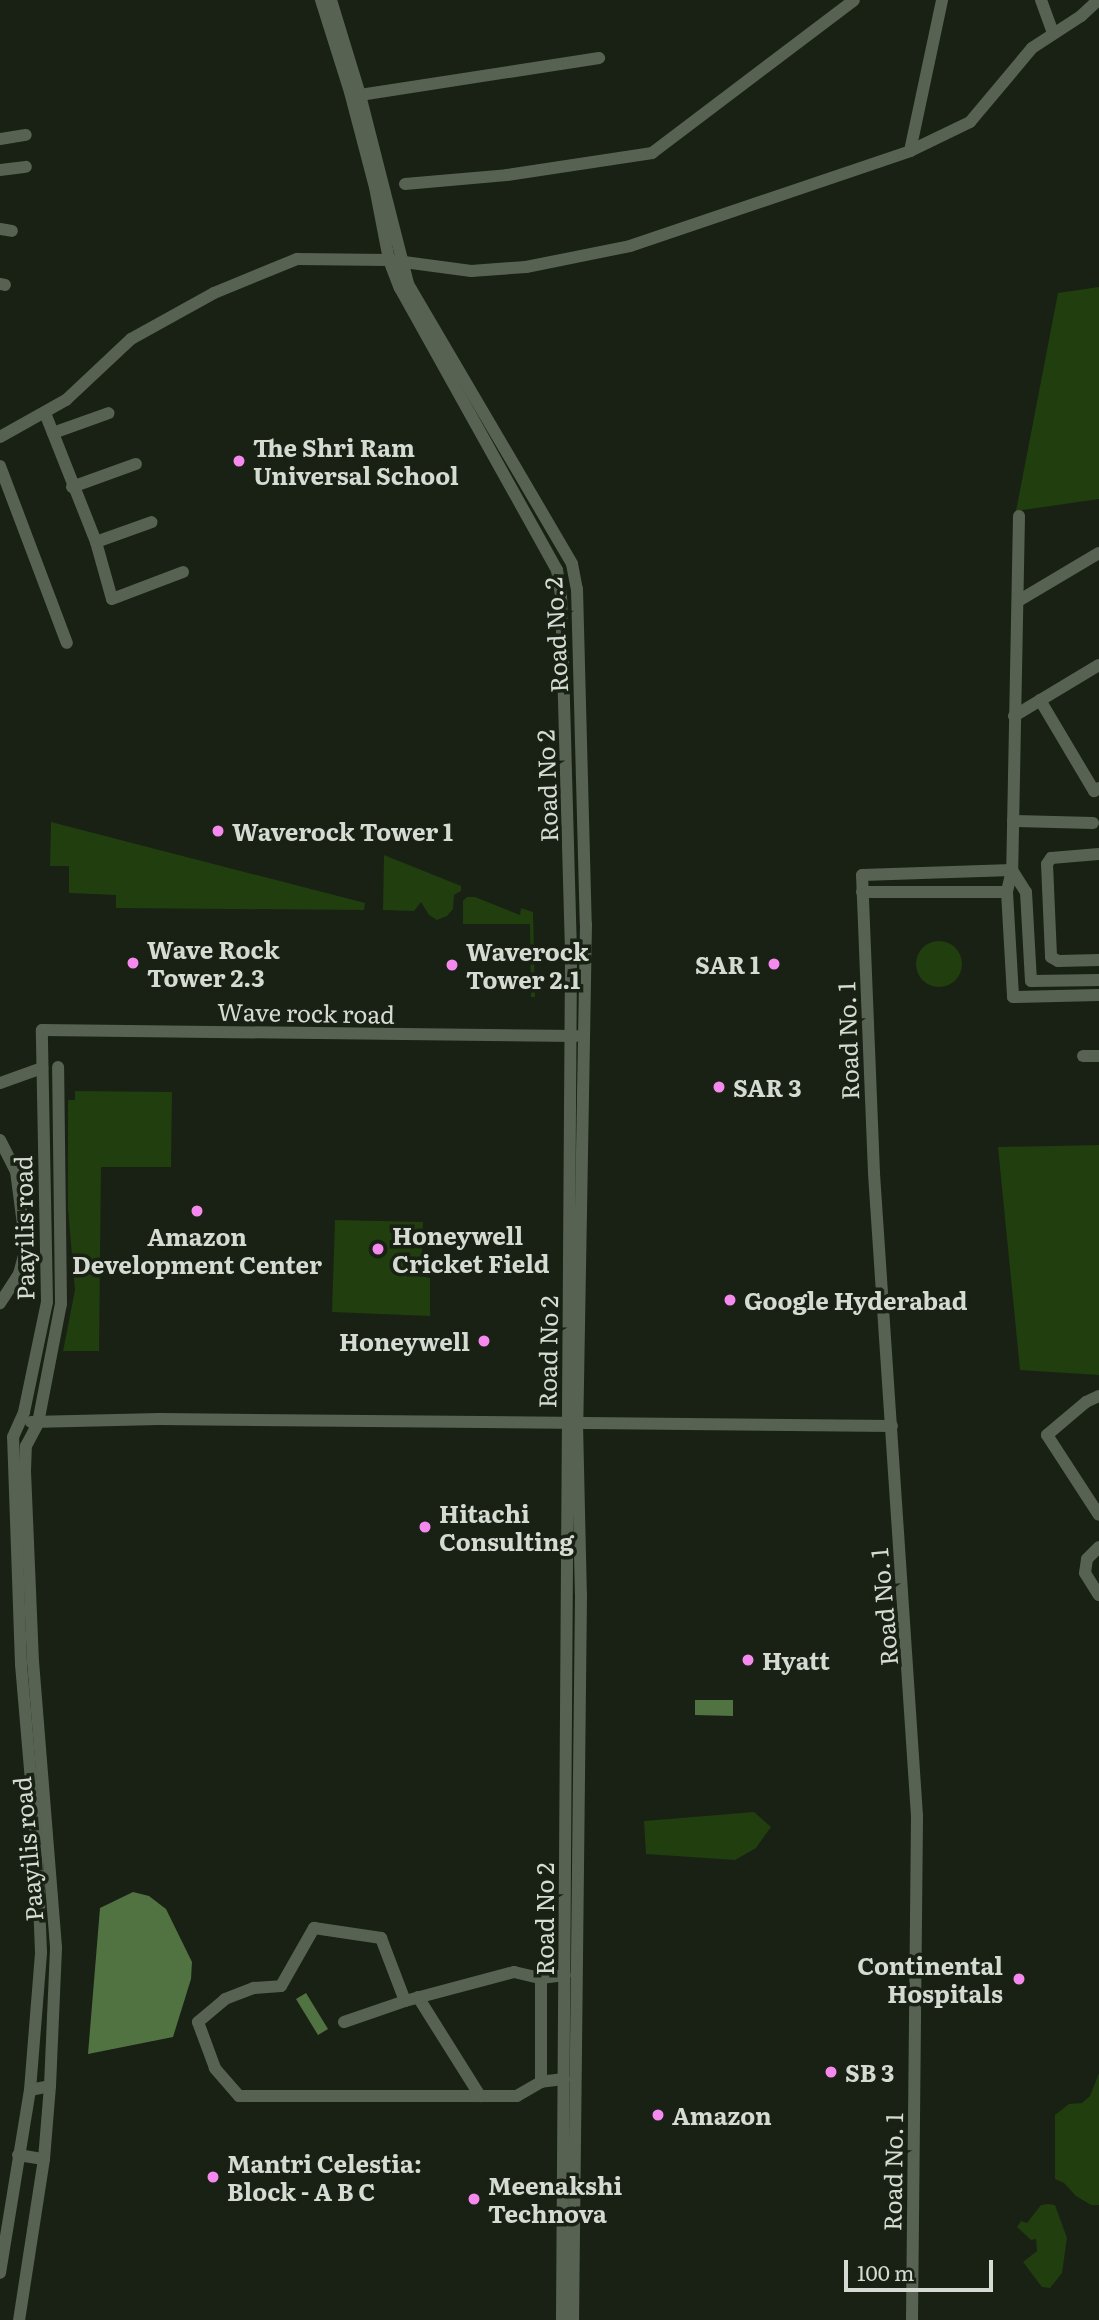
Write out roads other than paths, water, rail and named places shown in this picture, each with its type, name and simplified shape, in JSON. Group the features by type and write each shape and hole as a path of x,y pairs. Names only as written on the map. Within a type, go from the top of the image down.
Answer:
{"street":[{"path":"321,0 353,104 395,261"},
{"path":"331,0 360,95 395,261"},
{"path":"405,184 507,175 652,153 854,0"},
{"path":"910,151 942,0"},
{"path":"1041,0 1053,33"},
{"path":"0,437 66,400 131,339 214,293 297,259 395,261 471,271 526,267 630,246 910,151 970,122 1032,48 1081,16 1098,0"},
{"path":"360,95 599,58"},
{"path":"0,139 26,135"},
{"path":"0,170 26,167"},
{"name":"Road No.2","path":"395,261 572,564 577,589 586,924"},
{"name":"Road No 2","path":"395,261 400,288 557,570 561,594 576,1036 562,2320"},
{"path":"53,433 109,412"},
{"path":"46,413 72,487 96,542 112,599 183,572"},
{"path":"72,487 136,464"},
{"path":"0,466 68,643"},
{"path":"1019,516 1012,870 1007,892 1013,997 1099,995"},
{"path":"96,542 152,522"},
{"path":"1018,601 1099,553"},
{"path":"1014,716 1099,665"},
{"path":"1040,700 1094,791 1099,788"},
{"path":"1013,821 1093,823"},
{"path":"1099,855 1051,858 1047,864 1051,957 1058,961 1099,960"},
{"path":"1012,870 1026,892 1031,981 1099,980"},
{"name":"Road No. 1","path":"912,2320 918,1835 874,1173 862,875 1012,870"},
{"path":"862,892 1007,892"},
{"name":"Road No 2","path":"576,1036 586,924"},
{"name":"Wave rock road","path":"42,1030 576,1036"},
{"name":"Paayilis road","path":"0,2273 30,2090 41,1952 37,1851 20,1651 13,1437 21,1420 47,1302 42,1030"},
{"path":"1083,1056 1099,1056"},
{"name":"Paayilis road","path":"19,2320 44,2159 56,1947 33,1662 25,1471 26,1446 38,1423 61,1304 58,1067"},
{"path":"0,1083 42,1068"},
{"path":"0,1140 16,1171 26,1248 19,1274 0,1303"},
{"path":"47,1302 61,1304"},
{"path":"1097,1509 1047,1435 1048,1430 1099,1396"},
{"path":"21,1420 38,1423 180,1419 892,1426"},
{"name":"Road No 2","path":"572,1423 580,1595 573,2320"},
{"path":"1099,1547 1087,1559 1085,1573 1099,1595"},
{"path":"480,2096 411,1999 380,1938 314,1928 281,1986 254,1988 225,1999 198,2022 215,2068 239,2096 480,2096 517,2096 541,2082 564,2080"},
{"path":"345,2022 411,1999 514,1972 541,1978 565,1975"},
{"path":"541,1978 541,2082"},
{"path":"30,2090 50,2086"},
{"path":"18,2155 44,2159"}],"place":[{"name":"The Shri Ram Universal School","path":"239,461"},
{"name":"Waverock Tower 1","path":"218,831"},
{"name":"Wave Rock Tower 2.3","path":"133,963"},
{"name":"SAR 1","path":"774,964"},
{"name":"Waverock Tower 2.1","path":"452,965"},
{"name":"SAR 3","path":"719,1087"},
{"name":"Amazon Development Center","path":"197,1211"},
{"name":"Honeywell Cricket Field","path":"378,1249"},
{"name":"Google Hyderabad","path":"730,1300"},
{"name":"Honeywell","path":"484,1341"},
{"name":"Hitachi Consulting","path":"425,1527"},
{"name":"Hyatt","path":"748,1660"},
{"name":"Continental Hospitals","path":"1019,1979"},
{"name":"SB 3","path":"831,2072"},
{"name":"Amazon","path":"658,2115"},
{"name":"Mantri Celestia: Block - A B C","path":"213,2177"},
{"name":"Meenakshi Technova","path":"474,2199"}]}
